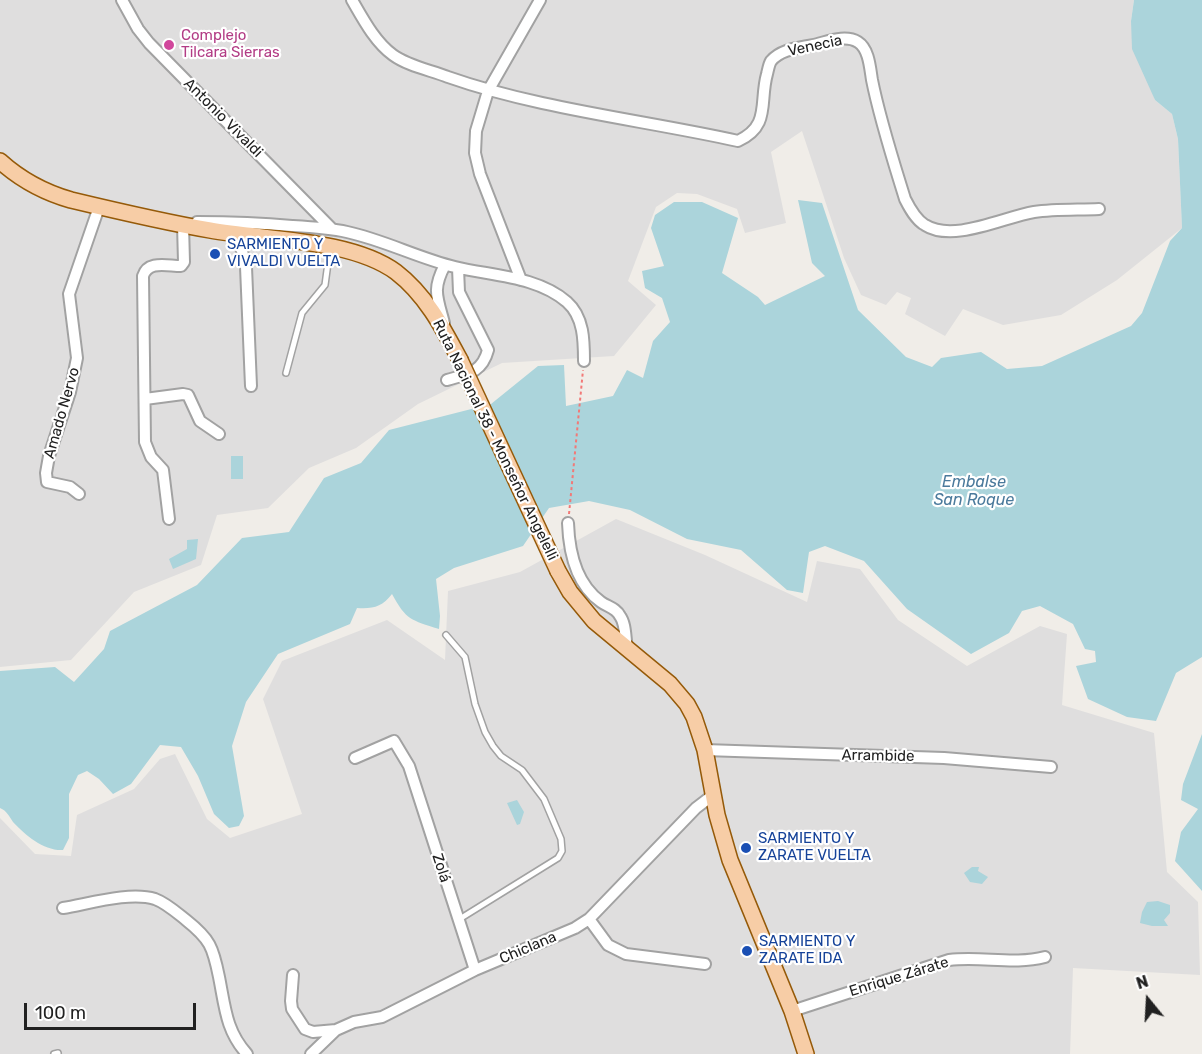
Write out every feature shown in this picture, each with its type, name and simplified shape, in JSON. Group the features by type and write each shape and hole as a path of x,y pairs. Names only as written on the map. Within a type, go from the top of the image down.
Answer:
{"main road":[{"name":"Ruta Nacional 38 - Monseñor Angelelli","path":"0,160 11,171 40,189 99,207 177,224 238,235 330,247 365,256 396,273 428,305 460,360 558,571 570,592 594,621 679,693 694,717 705,750 713,795 730,860 792,1011 806,1054"}],"street":[{"name":"Antonio Vivaldi","path":"122,0 138,29 149,43 332,229"},
{"name":"Venecia","path":"352,0 365,23 392,55 406,62 488,91 738,141 757,129 761,118 770,62 783,52 843,38 853,40 860,43 867,55 878,108 905,200 912,212 925,225 939,230 954,231 1036,212 1100,209"},
{"path":"521,280 480,174 475,153 476,131 488,91 540,0"},
{"name":"Amado Nervo","path":"79,494 70,487 47,482 46,473 49,456 70,392 77,358 69,294 99,207"},
{"path":"169,519 163,470 151,457 146,442 143,276 149,267 155,265 181,266 184,262 177,224 238,222 332,229 366,237 446,265 521,280 567,302 575,312 581,325 584,362"},
{"path":"238,235 246,267 251,386"},
{"path":"446,265 438,278 436,289 447,335"},
{"path":"447,380 479,368 486,361 488,350 459,292 458,268"},
{"path":"145,399 188,394 200,421 219,434"},
{"path":"568,523 570,546 581,580 601,602 616,610 621,616 627,648"},
{"name":"Zolá","path":"355,758 394,741 409,766 475,970"},
{"name":"Arrambide","path":"705,750 916,756 1050,767"},
{"name":"Chiclana","path":"311,1054 336,1030 354,1022 382,1017 475,970 575,928 588,919 696,808 713,795"},
{"path":"63,908 128,897 155,899 172,909 203,934 211,946 216,958 228,1026 236,1041 247,1054"},
{"path":"588,919 608,945 626,954 705,964"},
{"name":"Enrique Zárate","path":"792,1011 949,960 962,958 1030,961 1045,957"},
{"path":"293,975 292,1010 305,1029 314,1032 336,1030"}],"lane":[{"path":"286,373 302,313 325,285 330,247"},
{"path":"446,635 465,657 475,704 485,732 501,756 522,771 544,799 561,839 562,851 558,858 458,920"}],"path":[{"path":"568,523 584,362"}],"shaded area":[{"path":"0,0 1134,0 1131,21 1155,100 1172,114 1178,139 1182,228 1117,280 1061,315 1003,325 963,309 945,336 905,314 911,298 897,292 886,305 861,295 844,258 802,131 771,152 786,223 745,233 737,209 697,194 677,193 656,207 628,281 656,305 614,356 502,363 418,404 356,448 309,468 268,508 217,515 201,565 134,592 71,660 0,667"},
{"path":"616,519 705,555 807,602 817,561 860,569 898,620 967,666 1040,626 1067,634 1062,705 1154,733 1167,872 1198,902 1200,975 1073,968 1070,1054 0,1054 0,818 35,854 71,856 77,815 134,789 160,759 175,754 207,819 230,838 302,814 263,699 282,661 387,620 445,660 448,591 520,572"}],"water":[{"name":"Embalse San Roque","path":"1134,0 1202,0 1202,657 1176,673 1156,721 1127,717 1088,699 1076,666 1096,662 1095,651 1085,649 1073,624 1040,606 1022,611 1009,633 971,654 907,609 864,561 825,546 809,552 803,593 787,590 741,550 687,539 630,510 589,501 549,508 523,546 454,568 436,579 439,629 410,618 392,594 385,602 377,606 357,608 350,624 278,654 246,702 232,746 244,816 239,826 229,828 214,814 198,776 181,747 160,745 131,784 113,794 99,779 87,771 78,775 69,794 69,838 63,850 49,848 36,842 0,808 0,671 55,667 74,682 104,649 110,631 197,585 242,538 289,532 324,478 361,463 389,430 491,404 538,366 564,365 566,406 613,396 627,370 643,378 653,341 670,322 662,298 645,288 642,271 664,266 651,228 655,215 674,202 702,202 738,218 722,273 758,297 765,305 825,276 812,263 798,200 822,203 858,310 906,357 932,367 941,358 981,352 1007,369 1042,366 1131,326 1142,313 1170,241 1182,228 1178,139 1172,114 1155,100 1132,49 1131,21"},
{"path":"231,456 243,456 243,479 231,479"},
{"path":"198,539 196,559 173,569 169,559 187,549 187,540"},
{"path":"1202,734 1202,891 1175,861 1181,832 1198,809 1181,800 1183,784"},
{"path":"517,800 524,812 520,824 517,825 507,803"},
{"path":"972,867 979,867 978,871 988,877 982,884 970,882 964,873"},
{"path":"1158,901 1170,905 1170,913 1164,920 1168,926 1140,923 1147,902"}],"place":[{"name":"Complejo Tilcara Sierras","path":"169,45"},
{"name":"SARMIENTO Y VIVALDI VUELTA","path":"215,254"},
{"name":"SARMIENTO Y ZARATE VUELTA","path":"746,848"},
{"name":"SARMIENTO Y ZARATE IDA","path":"747,951"}]}
